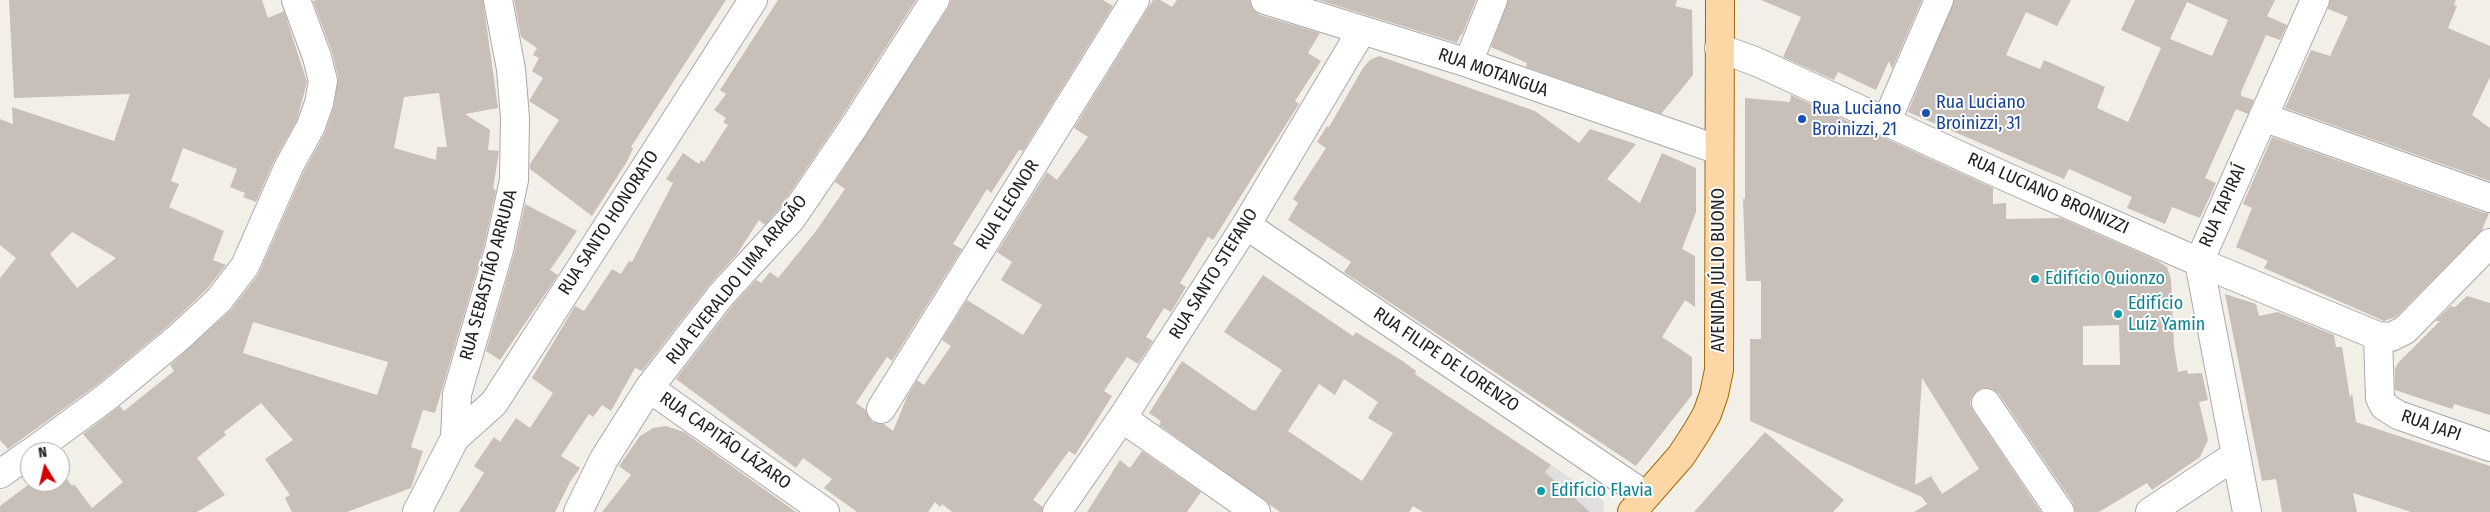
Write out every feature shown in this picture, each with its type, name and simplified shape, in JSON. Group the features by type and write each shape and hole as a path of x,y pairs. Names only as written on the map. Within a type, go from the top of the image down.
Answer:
{"main road":[{"name":"AVENIDA JÚLIO BUONO","path":"1639,504 1691,441 1707,414 1719,370 1720,0"}],"street":[{"path":"46,442 108,396 178,338 219,300 245,266 289,166 311,126 320,103 323,81 296,0"},
{"name":"RUA SEBASTIÃO ARRUDA","path":"417,512 455,438 457,394 498,250 514,180 514,108 510,69 498,0"},
{"name":"RUA SANTO HONORATO","path":"455,438 494,403 753,0"},
{"name":"RUA EVERALDO LIMA ARAGÃO","path":"578,512 604,459 649,388 721,295 791,219 935,0"},
{"name":"RUA ELEONOR","path":"881,409 1135,0"},
{"path":"1468,63 1493,0"},
{"path":"1887,120 1939,0"},
{"name":"RUA TAPIRAÍ","path":"2201,274 2262,117 2315,0"},
{"name":"RUA MOTANGUA","path":"1281,2 1468,63 1719,150"},
{"name":"RUA SANTO STEFANO","path":"1057,512 1122,418 1246,225 1362,30"},
{"name":"RUA LUCIANO BROINIZZI","path":"1719,48 1757,62 1887,120 2201,274 2227,273 2378,336"},
{"path":"2262,117 2490,198"},
{"name":"RUA FILIPE DE LORENZO","path":"1246,225 1639,504"},
{"path":"2378,336 2391,337 2405,330 2484,256"},
{"path":"2201,274 2247,512"},
{"name":"RUA JAPI","path":"2378,336 2380,398 2384,406 2398,415 2490,447"},
{"name":"RUA CAPITÃO LÁZARO","path":"649,388 825,512"},
{"path":"1986,403 2060,512"},
{"path":"1122,418 1256,512"},
{"path":"2150,512 2236,455"},
{"path":"0,474 20,460"}],"shaded area":[{"path":"1532,452 1600,498 1604,503 1604,510 1602,512 1492,512"}],"building":[{"path":"9,0 262,0 268,18 284,11 307,82 297,120 275,159 256,202 243,197 245,193 230,187 237,169 183,148 171,181 179,184 169,207 224,231 213,260 226,265 207,289 168,326 98,384 8,449 0,440 0,278 16,258 0,245 0,119 13,124 12,107 114,141 130,94 14,98","holes":["72,232 116,258 77,288 50,254"]},
{"path":"483,0 498,108 465,114 490,130 488,150 499,151 493,189 496,190 484,246 435,413 423,410 411,447 423,451 411,488 347,512 292,512 285,498 290,495 265,459 293,440 261,403 224,432 226,435 197,458 225,495 197,512 0,512 0,506 20,491 70,492 70,483 72,486 74,484 92,508 123,482 83,434 120,406 124,411 174,371 170,365 230,311 258,275 303,173 325,133 334,106 338,77 332,52 313,1","holes":["439,93 447,147 437,147 436,160 394,148 404,97","253,322 388,362 377,395 243,353"]},
{"path":"514,0 726,0 631,147 633,149 626,163 592,216 530,169 530,164 559,120 529,101 543,78 532,71 539,58 533,55 537,48 521,37"},
{"path":"778,0 916,0 842,116 779,209 765,225 759,220 737,254 709,285 642,371 635,368 611,411 602,405 593,417 589,414 561,456 580,468 570,482 555,512 459,512 484,473 474,466 494,437 500,442 516,418 530,428 553,393 532,378 575,306 584,311 612,269 621,274 629,261 632,262 673,183 666,179 683,153 699,164 701,160 704,162 728,125 723,122 726,118 714,110 726,94 720,90"},
{"path":"951,0 1103,0 1113,6 1023,151 1019,150 991,193 987,189 953,244 962,249 892,361 887,357 856,403 866,410 872,422 884,424 893,431 907,397 917,380 924,385 951,346 942,340 967,300 1023,335 1042,305 1001,280 1012,262 997,252 1047,172 1057,180 1088,137 1074,128 1153,0 1160,0 1172,7 1177,0 1250,0 1253,10 1260,15 1320,33 1308,53 1321,61 1295,101 1299,104 1213,240 1208,237 1180,283 1186,287 1171,312 1164,308 1146,337 1153,341 1138,364 1127,357 1104,391 1112,396 1075,455 1069,451 1033,500 1043,507 1042,512 952,512 942,504 940,507 935,502 928,512 857,512 824,488 832,479 803,458 796,468 676,379 733,305 756,280 761,283 770,272 778,278 816,231 845,189 835,182 948,8"},
{"path":"1318,0 1476,0 1457,43"},
{"path":"1508,0 1677,0 1675,6 1692,10 1693,75 1661,114 1526,67 1527,63 1491,47"},
{"path":"1761,0 1922,0 1892,69 1889,61 1876,90 1838,72 1834,80 1783,57 1801,17"},
{"path":"1954,0 2071,0 2057,26 2026,12 2006,55 2040,69 2044,60 2105,87 2097,108 2128,122 2161,48 2121,30 2135,0 2275,0 2267,16 2287,25 2280,40 2266,35 2241,92 2241,96 2254,100 2248,114 2236,109 2205,178 2216,183 2200,218 2172,207 2165,224 2127,208 2132,197 2069,169 2064,179 1908,112","holes":["2187,2 2228,20 2212,56 2170,39"]},
{"path":"2330,0 2456,0 2454,5 2457,6 2448,28 2490,46 2490,77 2472,115 2490,128 2490,181 2285,108 2311,50 2330,56 2348,17 2328,9"},
{"path":"1379,56 1535,111 1579,143 1590,129 1636,144 1607,179 1640,203 1662,153 1696,168 1696,212 1682,249 1695,256 1695,307 1685,300 1662,337 1692,357 1692,395 1636,466 1344,272 1351,262 1288,220 1298,203 1293,199 1326,148 1317,142 1327,126 1329,127 1363,68 1370,60"},
{"path":"1791,95 1993,188 1993,204 2006,203 2006,219 2061,218 2156,260 2167,267 2171,279 2174,346 2178,372 2187,370 2188,374 2202,373 2208,400 2199,402 2208,440 2200,457 2152,490 2147,483 2099,512 2075,512 2073,503 1999,394 1992,389 1984,388 1978,390 1972,396 1970,404 1973,411 2041,512 1914,512 1927,504 1922,497 1750,421 1750,339 1761,339 1761,281 1746,281 1743,199 1745,199 1745,98 1790,102","holes":["2119,325 2120,365 2083,365 2083,326","1922,378 1979,469 1942,494 1931,476 1915,485"]},
{"path":"2272,137 2489,213 2482,230 2396,317 2384,321 2264,268 2268,261 2236,247 2252,208 2243,204"},
{"path":"525,204 577,231 550,270 558,275 500,360 486,351 514,254"},
{"path":"1263,275 1353,336 1356,332 1404,362 1416,371 1415,374 1551,465 1545,472 1590,512 1423,512 1413,506 1409,512 1280,512 1159,425 1161,421 1149,413 1182,361 1252,410 1256,410 1282,370 1224,332","holes":["1344,379 1378,402 1368,418 1393,433 1362,481 1288,431 1319,384 1335,395"]},
{"path":"2225,294 2256,304 2259,316 2278,312 2334,335 2336,347 2342,347 2356,422 2490,466 2490,512 2411,512 2353,493 2357,512 2282,512 2276,479 2262,481"},
{"path":"2467,296 2490,303 2490,415 2454,404 2452,409 2395,390 2395,369 2398,363 2440,321 2435,321 2451,306 2455,307"},
{"path":"666,426 684,432 796,512 602,512 631,475 619,466 640,436 653,428"},
{"path":"1765,432 1844,500 1833,512 1694,512"},
{"path":"1142,451 1201,492 1187,512 1087,512 1120,460 1130,468"}],"place":[{"name":"Rua Luciano Broinizzi, 31","path":"1926,113"},
{"name":"Rua Luciano Broinizzi, 21","path":"1802,119"},
{"name":"Edifício Quionzo","path":"2035,279"},
{"name":"Edifício Luíz Yamin","path":"2118,314"},
{"name":"Edifício Flavia","path":"1541,491"}]}
